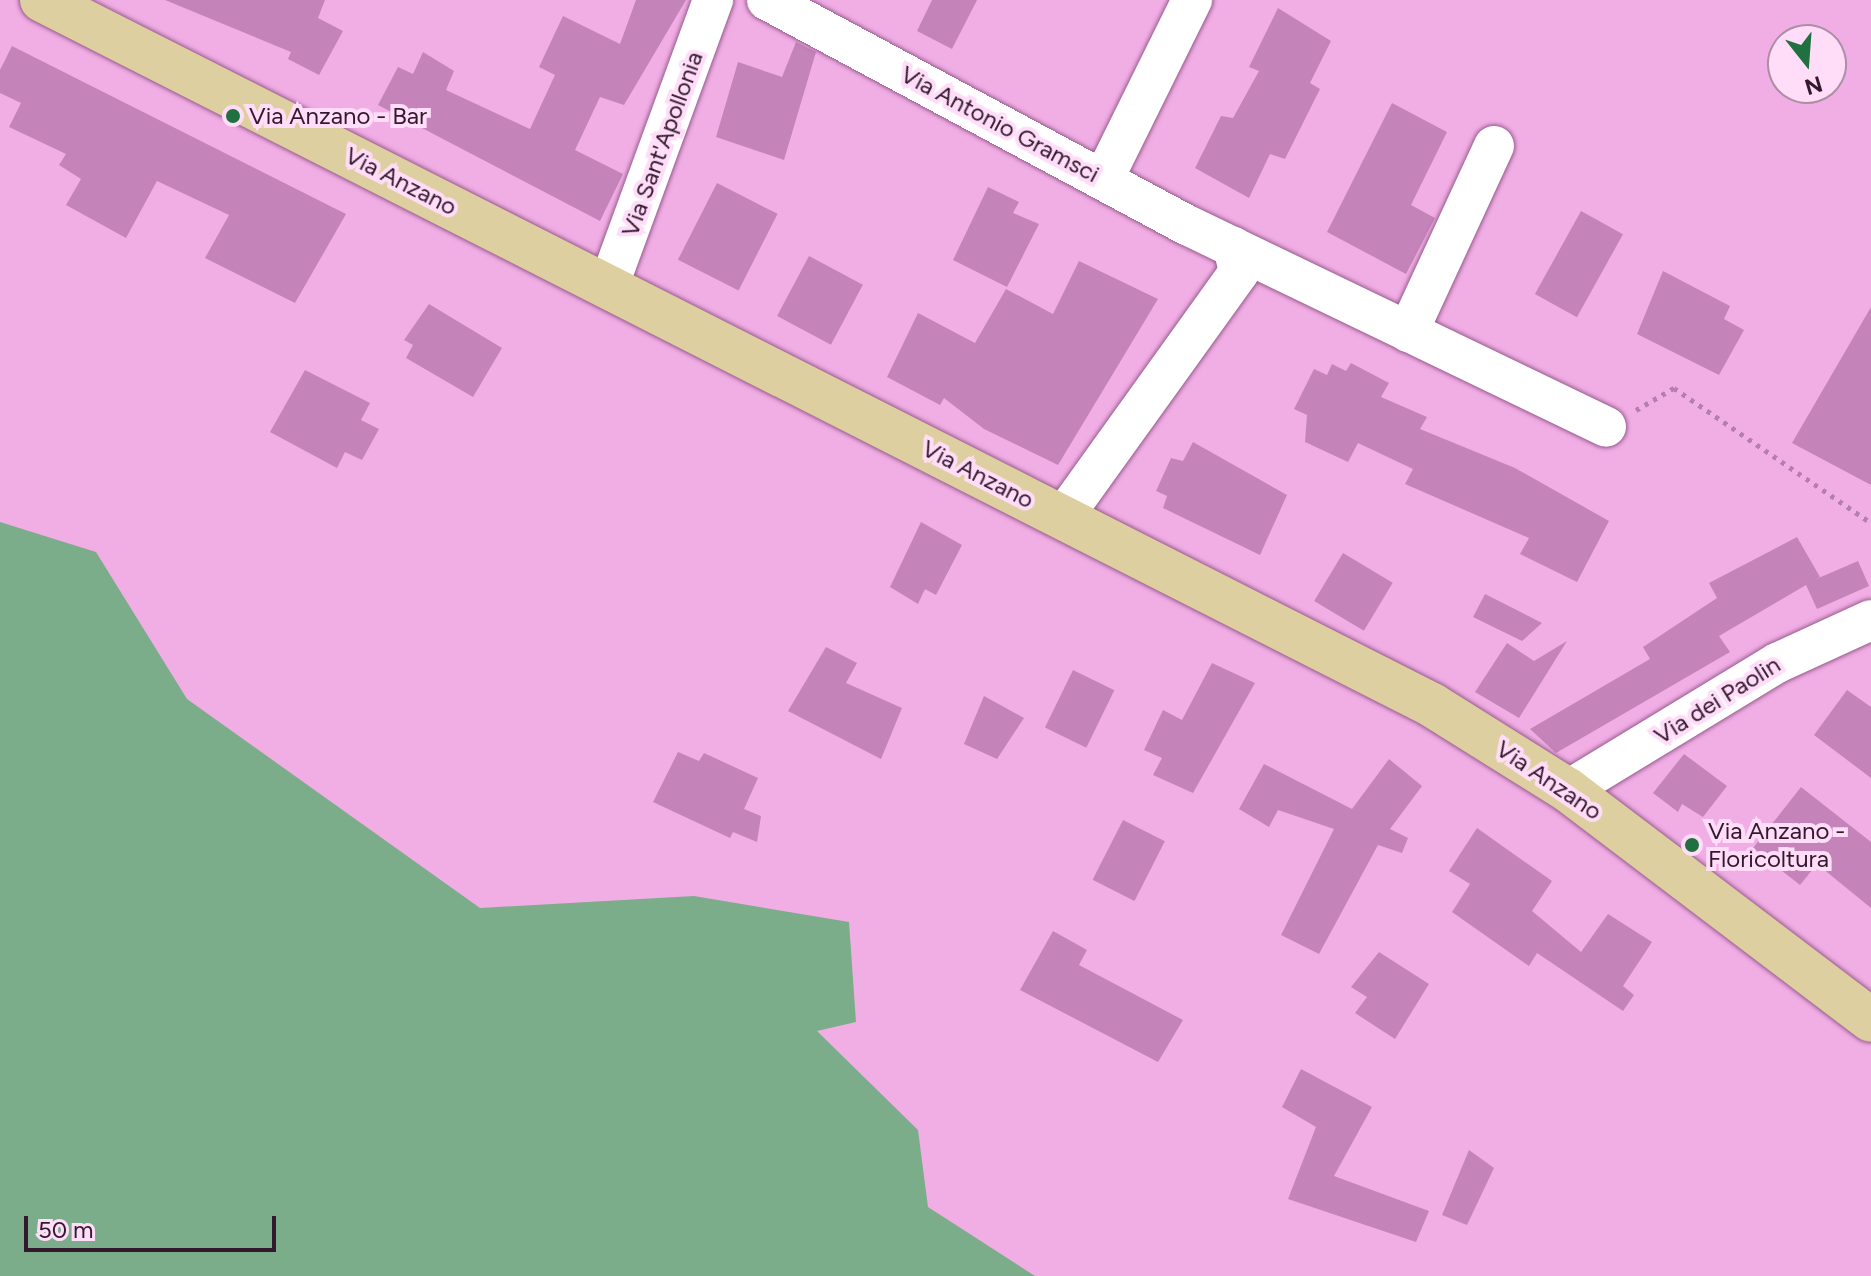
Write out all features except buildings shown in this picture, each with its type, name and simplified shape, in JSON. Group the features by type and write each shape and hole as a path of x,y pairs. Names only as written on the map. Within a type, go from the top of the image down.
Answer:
{"main road":[{"name":"Via Anzano","path":"42,0 1432,705 1568,790 1871,1020"}],"street":[{"name":"Via Sant'Apollonia","path":"608,287 713,0"},
{"path":"1103,180 1192,0"},
{"name":"Via Antonio Gramsci","path":"774,2 1233,247 1606,427"},
{"path":"1408,332 1494,146"},
{"path":"1063,517 1239,272 1233,247"},
{"name":"Via dei Paolin","path":"1568,790 1777,663 1871,620"}],"path":[{"path":"1606,427 1674,388 1871,523"}],"green space":[{"path":"0,522 96,552 187,699 480,908 694,896 849,922 856,1022 817,1031 918,1130 928,1207 1035,1276 0,1276"}],"place":[{"name":"Via Anzano - Bar","path":"233,116"},
{"name":"Via Anzano - Floricoltura","path":"1692,845"}]}
